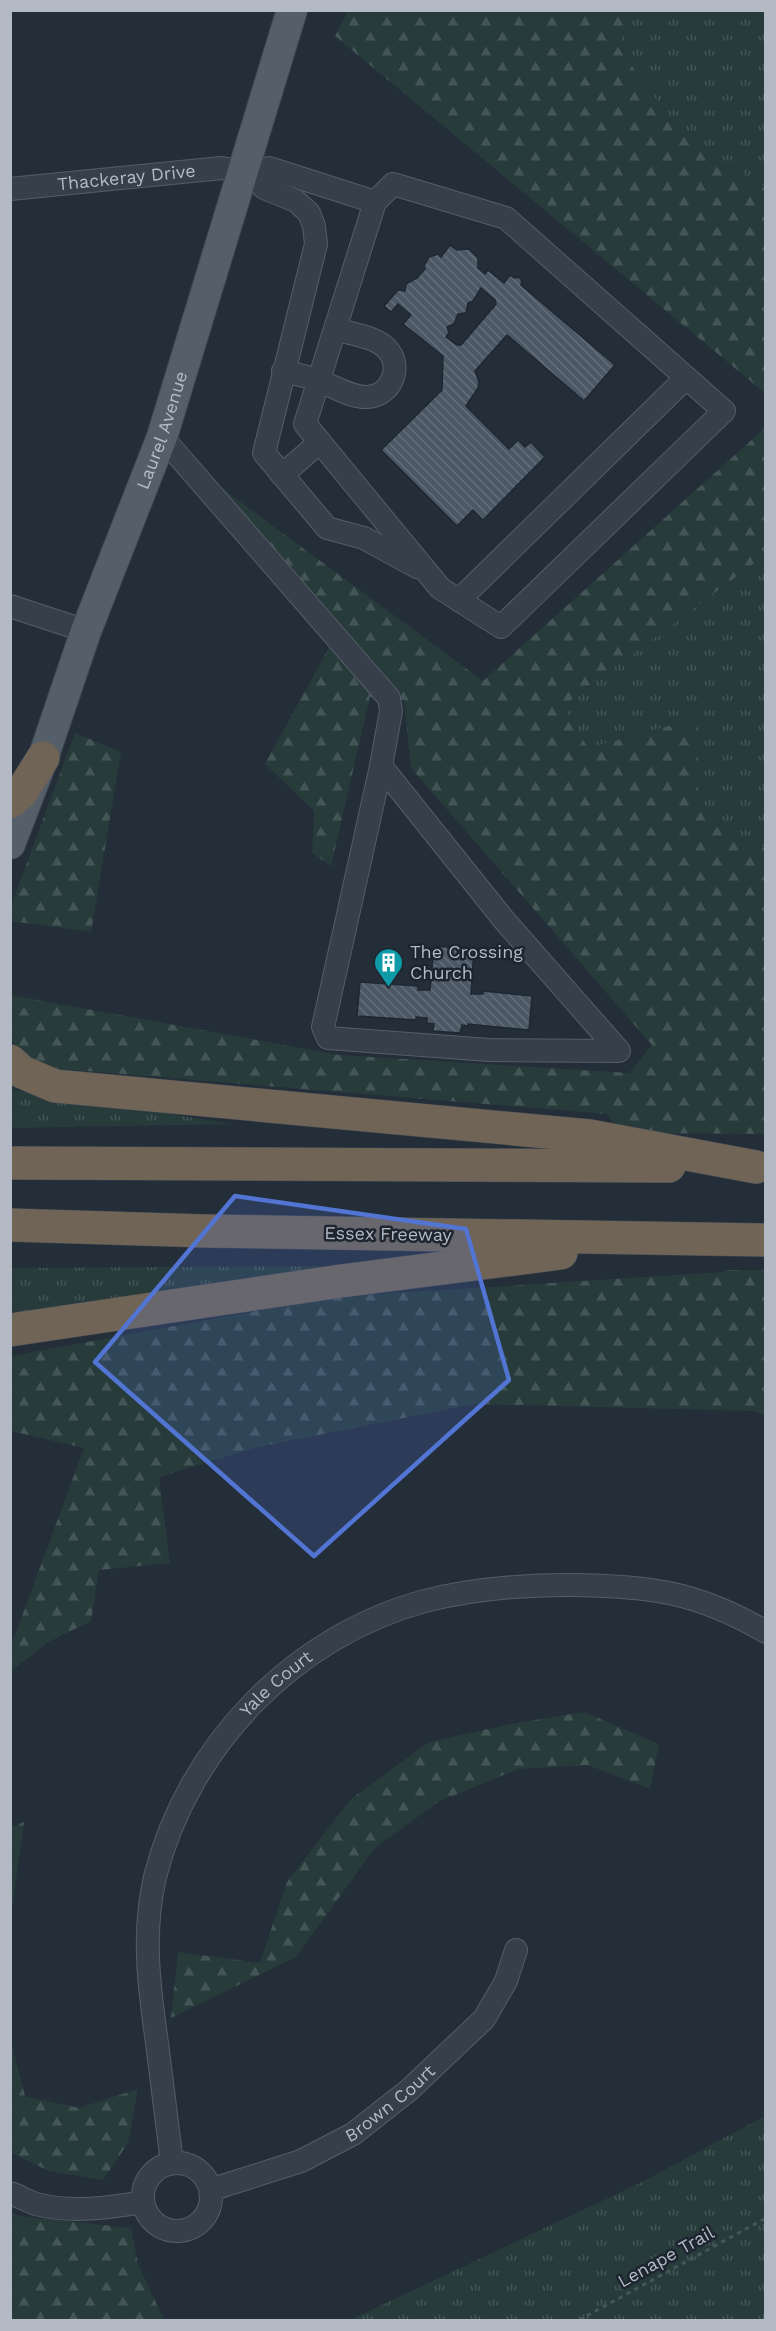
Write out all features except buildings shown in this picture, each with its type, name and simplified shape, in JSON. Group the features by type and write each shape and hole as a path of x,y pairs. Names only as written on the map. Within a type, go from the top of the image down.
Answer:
{"highway":[{"path":"10,802 21,793 43,758"},
{"path":"10,1061 22,1072 55,1086 590,1136 761,1167"},
{"path":"10,1163 761,1167"},
{"name":"Essex Freeway","path":"17,1226 765,1240"},
{"path":"10,1330 330,1283 667,1239"}],"main road":[{"name":"Laurel Avenue","path":"10,844 43,758 86,631 162,437 248,172 292,10"}],"street":[{"name":"Thackeray Drive","path":"10,189 222,168 248,172 270,168 375,202"},
{"path":"248,172 264,188 296,201 309,213 314,226 316,243 264,453 327,528 364,538 426,572"},
{"path":"393,184 506,218 724,411 501,627 440,588 305,424 334,329 375,202 393,184"},
{"path":"283,371 318,380 365,397 377,395 387,388 394,376 395,363 388,349 379,343 334,329"},
{"path":"459,600 686,378"},
{"path":"162,437 389,698 391,711 381,766 323,1027 328,1038 489,1050 619,1051 504,920 381,766"},
{"path":"282,475 320,442"},
{"path":"10,606 86,631"},
{"name":"Yale Court","path":"172,2163 147,1970 148,1916 156,1876 171,1829 203,1766 226,1733 252,1703 282,1676 340,1636 385,1615 423,1602 462,1593 502,1588 552,1585 628,1586 657,1590 714,1605 765,1632"},
{"name":"Brown Court","path":"210,2190 301,2161 353,2134 410,2090 484,2019 506,1981 516,1950"},
{"path":"172,2163 193,2166 204,2176 210,2190 210,2206 206,2216 199,2224 183,2231 161,2228 146,2213 143,2202 143,2192 148,2178 155,2170 172,2163"},
{"path":"10,2193 36,2204 60,2207 99,2207 143,2202"}],"path":[{"name":"Lenape Trail","path":"579,2320 765,2218"}],"highlighted area":[{"path":"235,1196 466,1229 509,1380 314,1556 95,1362"}],"green space":[{"path":"348,11 631,11 619,48 680,133 765,187 765,393 335,36"},
{"path":"631,11 765,11 765,187 680,133 619,48"},
{"path":"765,428 765,555 563,706 588,748 698,718 698,801 742,841 765,848 765,1134 621,1133 607,1114 25,1066 11,1038 10,995 339,1055 629,1073 652,1045 411,768 404,700 370,697 331,866 312,853 314,811 265,764 338,631 189,464 483,681"},
{"path":"765,555 765,848 743,842 698,801 698,718 588,748 563,706"},
{"path":"75,733 121,752 91,932 11,921 11,906"},
{"path":"10,1084 15,1090 233,1124 11,1128"},
{"path":"330,1266 11,1315 11,1268"},
{"path":"723,1270 765,1270 765,1415 755,1411 474,1404 258,1447 159,1477 170,1563 99,1570 91,1621 48,1642 11,1671 10,1649 84,1448 11,1431 11,1356 332,1297 724,1272"},
{"path":"584,1712 659,1744 650,1789 588,1765 518,1769 438,1802 374,1849 296,1957 171,2018 178,1952 260,1963 287,1882 351,1799 429,1742 511,1724"},
{"path":"24,1822 11,1916 11,1827"},
{"path":"11,2041 25,2096 79,2108 138,2089 128,2143 103,2180 49,2171 11,2153"},
{"path":"765,2116 765,2320 350,2320 640,2183"},
{"path":"10,2211 19,2216 131,2228 138,2264 164,2320 11,2320"}],"place":[{"name":"The Crossing Church","path":"389,988"}]}
